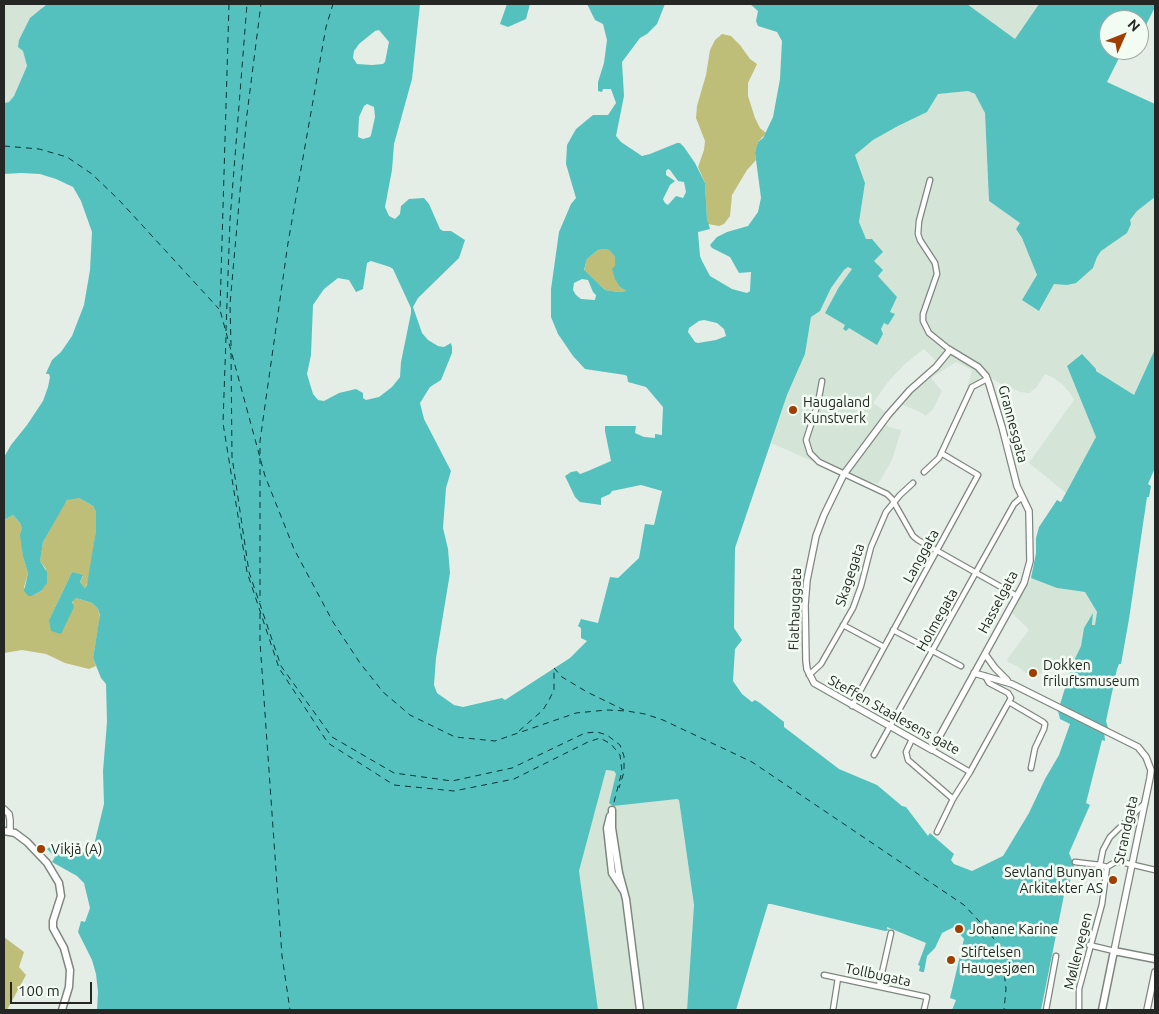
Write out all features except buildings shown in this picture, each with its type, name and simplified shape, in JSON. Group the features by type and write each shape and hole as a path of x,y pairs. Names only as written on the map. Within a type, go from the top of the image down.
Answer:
{"main road":[{"path":"613,808 612,828 619,873 625,893 640,1010"},
{"path":"7,831 20,836 38,852 52,870 59,884 61,896 53,921 53,928 68,956 70,975 69,987 62,1010"},
{"path":"1114,951 1155,959"},
{"name":"Strandgata","path":"1102,1010 1114,951"}],"street":[{"name":"Grannesgata","path":"930,180 919,221 918,234 935,263 937,274 923,314 923,321 929,333 950,350 978,367 987,380 1014,474"},
{"name":"Flathauggata","path":"809,675 806,661 805,633 807,580 816,536 828,507 844,474 888,415 910,390 936,367 950,350"},
{"path":"924,472 941,453 972,387 987,380"},
{"path":"822,381 818,403 806,440 806,444 814,457 844,474 887,494 913,536 1017,596"},
{"name":"Langgata","path":"852,706 978,475 941,453"},
{"name":"Hasselgata","path":"932,750 1026,578 1030,561 1029,511 1014,474"},
{"name":"Skagegata","path":"809,675 821,664 857,597 877,528 893,503 913,483"},
{"name":"Holmegata","path":"874,755 1014,504 1022,497"},
{"path":"843,624 884,647"},
{"path":"893,630 961,666"},
{"name":"Hasselgata","path":"985,654 995,668 1012,684"},
{"path":"974,673 1012,684"},
{"name":"Steffen Staalesens gate","path":"809,675 817,686 970,772"},
{"path":"937,832 953,799 1011,698 1010,695 989,683 985,676"},
{"name":"Strandgata","path":"1012,684 1138,746 1150,764 1153,779 1145,802 1114,951"},
{"path":"1009,702 1044,724 1044,729 1035,748 1031,768"},
{"path":"912,739 906,752 908,760 953,799"},
{"path":"1100,864 1103,850 1110,837 1145,802"},
{"path":"4,809 9,814 10,820 7,831"},
{"path":"1075,862 1100,864 1107,867 1117,861 1155,870"},
{"name":"Møllervegen","path":"1079,1010 1079,990 1102,904 1107,867"},
{"path":"879,986 891,933"},
{"path":"1090,945 1114,951"},
{"path":"1046,1010 1056,956"},
{"path":"1147,1010 1155,972"},
{"name":"Tollbugata","path":"824,975 927,996 924,1010"},
{"path":"833,1010 838,978"}],"shaded area":[{"path":"4,4 47,4 43,6 23,50 27,66 14,96 9,102 4,103"},
{"path":"967,4 1039,4 1015,39"},
{"path":"722,34 731,36 750,59 757,64 748,83 748,96 755,118 760,128 766,133 758,142 755,152 756,160 747,170 732,195 730,216 724,224 719,226 708,224 705,183 698,167 705,141 696,118 710,50 715,40"},
{"path":"968,91 977,96 985,113 989,201 1020,223 1016,229 1022,238 1037,275 1040,311 1054,283 1067,285 1093,268 1101,251 1137,211 1155,197 1155,349 1134,395 1095,370 1067,366 1096,437 1066,493 1029,463 1074,400 1063,385 1045,374 1036,388 1029,393 1020,392 1001,384 983,373 964,399 972,370 956,362 931,378 942,391 933,409 926,416 898,403 938,363 924,349 905,364 888,382 873,403 886,412 883,422 889,427 901,430 892,460 878,484 842,474 771,443 787,395 805,354 811,317 820,311 831,288 844,270 848,267 852,269 839,287 846,326 843,329 848,328 883,334 880,329 894,314 890,312 897,297 877,276 874,261 859,222 865,183 855,155 873,140 927,112 938,94"},
{"path":"598,250 609,250 615,257 620,287 626,291 605,290 584,271 587,259"},
{"path":"71,498 79,498 93,506 96,512 96,530 89,580 85,588 80,582 83,576 72,572 49,620 72,605 73,600 76,598 92,603 98,609 100,617 93,658 96,666 89,669 65,663 46,654 22,650 4,653 4,520 13,515 20,523 23,557 28,573 24,587 29,596 32,596 41,591 46,569 40,561 43,542 62,507"},
{"path":"1032,578 1057,588 1085,592 1097,612 1095,626 1092,626 1093,614 1084,628 1081,646 1071,668 1049,667 1035,677 1007,662 1029,630 1010,611"},
{"path":"606,770 614,771 616,774 609,803 679,800 694,905 687,1010 597,1010 579,871"},
{"path":"4,937 24,952 19,967 26,975 7,1010 4,1010"}],"water":[{"path":"47,4 420,4 412,79 394,144 392,170 385,207 389,216 395,219 400,214 401,206 409,199 424,198 429,204 440,229 451,231 465,240 459,258 418,298 413,307 422,333 428,340 444,347 451,343 452,347 452,353 441,380 430,387 420,403 424,419 451,471 446,488 443,528 448,549 450,573 436,658 434,685 437,693 454,705 463,707 502,698 505,700 570,658 587,641 581,638 581,628 578,626 581,619 598,623 610,577 618,578 639,558 645,524 654,525 662,491 641,485 612,491 601,498 601,505 580,502 575,497 565,476 577,471 580,474 611,461 605,426 636,426 635,433 644,437 655,438 655,434 662,435 663,407 646,387 628,382 625,375 585,369 573,356 558,334 551,317 551,289 559,232 571,204 576,198 566,164 567,145 576,129 593,115 608,115 616,103 611,89 603,89 602,92 598,91 598,82 604,63 607,40 603,24 595,20 587,4 665,4 657,24 640,38 622,62 624,96 616,136 621,142 642,156 677,143 684,147 705,183 707,219 710,229 698,232 702,261 710,276 732,289 747,293 750,291 751,272 739,273 730,257 712,248 710,245 717,237 727,232 748,226 758,212 761,198 755,152 758,142 763,138 773,117 780,79 782,41 777,32 758,26 756,21 758,11 750,4 967,4 1015,39 1039,4 1155,4 1149,19 1149,10 1099,10 1099,60 1118,60 1107,82 1155,104 1155,197 1137,211 1130,220 1131,224 1127,233 1101,251 1093,268 1076,283 1067,285 1054,284 1039,311 1022,300 1037,275 1022,238 1016,229 1020,223 989,201 985,113 975,94 968,91 938,94 927,112 873,140 855,155 865,183 859,222 866,239 872,239 883,252 874,261 883,270 878,276 897,297 890,312 895,314 888,325 884,323 881,329 883,334 877,345 849,328 846,331 843,329 845,325 825,313 839,287 852,269 848,267 831,288 820,311 811,317 805,354 787,395 735,548 734,628 742,640 735,649 733,681 742,694 752,702 755,700 760,703 784,722 784,727 839,769 877,785 902,806 906,807 928,836 930,833 954,854 951,860 954,864 972,871 1003,856 1029,813 1059,755 1070,724 1060,719 1058,711 1072,665 1081,646 1084,628 1093,613 1092,625 1095,625 1097,612 1085,592 1057,588 1031,578 1039,527 1057,500 1061,502 1096,437 1067,366 1082,354 1096,371 1134,395 1155,349 1155,468 1148,484 1151,486 1149,497 1147,497 1129,619 1121,664 1119,664 1117,669 1106,721 1108,728 1104,730 1105,741 1102,740 1086,803 1090,805 1069,853 1074,865 1068,890 1065,890 1041,1010 952,1010 956,1000 950,998 964,939 954,927 942,933 935,948 927,956 924,972 922,972 919,971 920,966 918,965 926,943 887,927 887,929 891,930 885,931 768,904 736,1010 687,1010 694,905 679,800 613,806 609,803 616,774 614,771 606,770 579,871 598,1010 97,1010 96,974 92,960 78,932 81,921 85,922 90,908 84,883 77,876 52,862 55,857 47,849 50,847 56,853 65,846 77,851 90,853 95,841 104,804 103,771 107,722 106,684 101,678 93,658 100,615 98,609 92,603 76,598 72,602 74,607 61,634 51,631 49,620 72,572 83,575 80,582 85,588 87,585 96,530 96,512 93,506 79,498 67,500 43,542 40,561 47,572 47,583 41,591 32,596 28,596 24,591 28,573 23,557 20,523 13,515 4,520 4,457 43,401 50,377 49,374 46,374 47,371 52,360 61,352 72,336 84,305 90,270 92,232 81,201 73,187 40,174 4,174 4,103 9,102 14,96 27,66 23,51 18,47 19,40 30,18","holes":["379,30 389,42 385,62 372,65 357,64 353,58 354,51 359,44","367,104 374,107 375,117 370,137 363,139 358,137 359,117 364,106","670,170 678,181 684,182 686,192 683,198 676,196 668,205 663,199 670,185 675,181 666,175 666,171","598,250 609,250 615,257 615,266 612,269 615,279 620,287 626,291 605,290 584,270 587,259","371,261 393,269 411,308 400,377 392,387 379,397 366,400 363,398 363,393 356,389 339,393 324,401 318,400 313,394 307,374 311,355 313,305 324,289 338,278 349,280 356,292 363,289 367,263","582,279 588,280 596,295 595,300 581,299 576,295 573,290 574,283","704,320 717,323 724,329 726,336 716,340 695,342 688,332 689,328"]},
{"path":"507,4 530,4 526,19 508,27 500,24"}],"ferry route":[{"path":"229,4 220,310 265,476 294,549 333,622 360,663 383,692 410,715 455,737 495,741 576,713 607,710 627,711 663,720 752,762 964,905 994,939 1003,962 1006,989 1004,1010"},
{"path":"226,331 230,220 247,4"},
{"path":"231,346 230,304 247,114 261,4"},
{"path":"260,454 260,441 288,243 326,27 333,4"},
{"path":"4,146 39,149 67,157 92,174 119,200 219,309"},
{"path":"226,337 223,423 247,572 279,668 328,743 394,785 454,791 514,779 588,742 600,738 611,744 620,755 622,771 613,806"},
{"path":"231,353 232,457 249,572 281,666 332,737 394,773 452,781 512,768 585,733 597,732 607,735 620,745 624,756 624,772 619,788"},
{"path":"260,458 260,602"},
{"path":"260,613 260,642 282,956 290,1010"},
{"path":"554,668 562,677 624,710"},
{"path":"519,731 543,710 549,700 554,690 554,669"}],"place":[{"name":"Haugaland Kunstverk","path":"793,410"},
{"name":"Dokken friluftsmuseum","path":"1033,673"},
{"name":"Vikjå (A)","path":"41,849"},
{"name":"Sevland Bunyan Arkitekter AS","path":"1113,880"},
{"name":"Johane Karine","path":"959,929"},
{"name":"Stiftelsen Haugesjøen","path":"951,960"}]}
